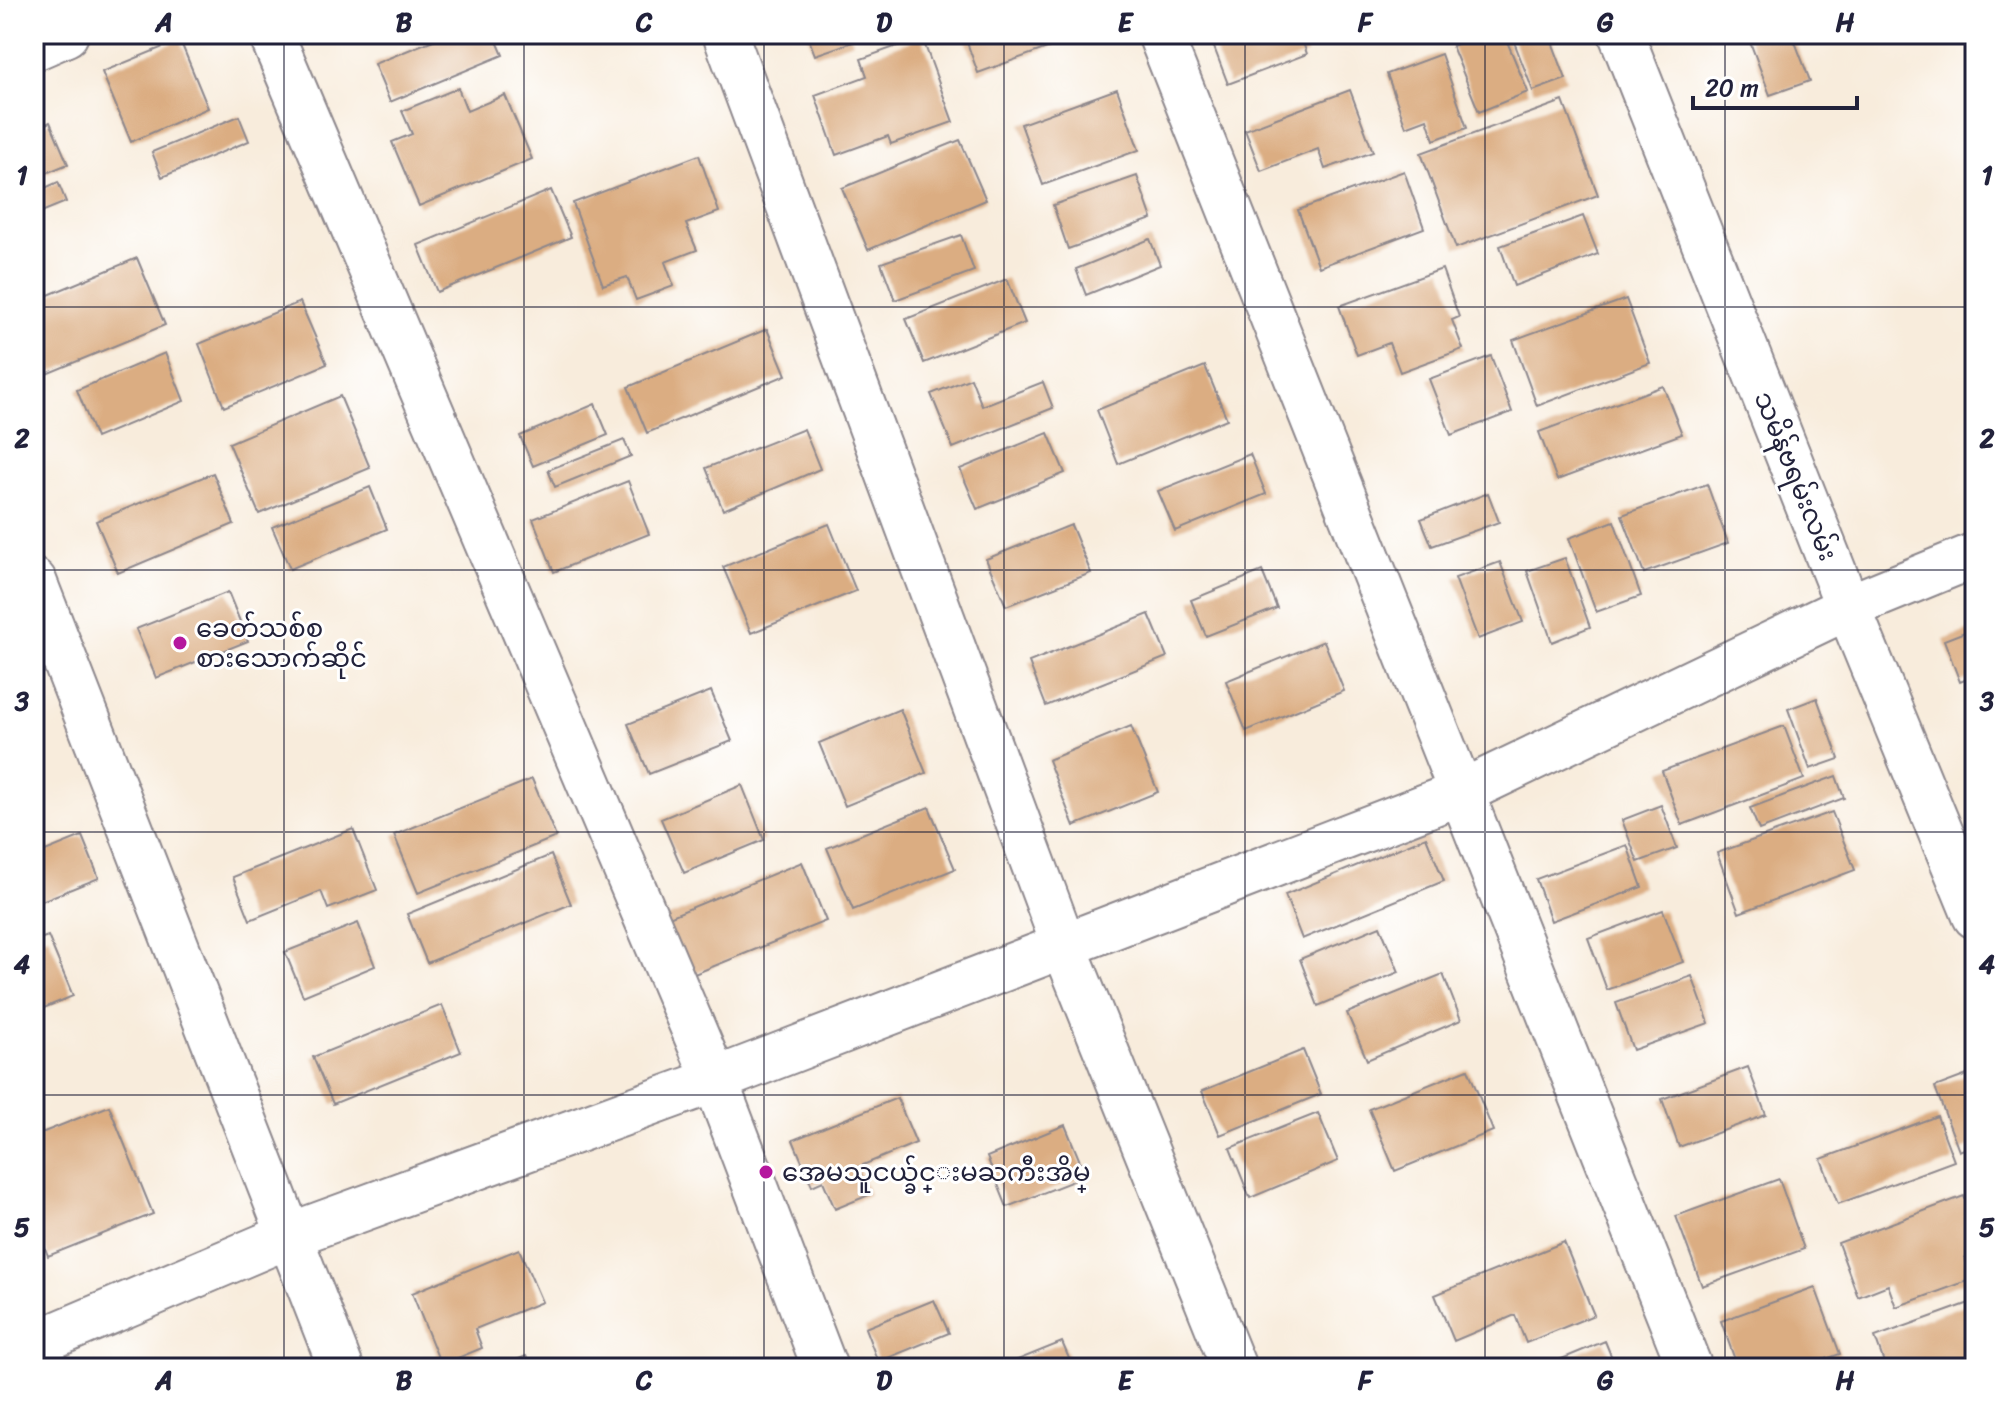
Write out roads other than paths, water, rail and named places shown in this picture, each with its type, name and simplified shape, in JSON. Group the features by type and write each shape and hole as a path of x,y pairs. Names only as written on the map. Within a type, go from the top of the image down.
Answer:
{"street":[{"path":"34,48 66,34"},
{"path":"271,34 715,1080 825,1368"},
{"path":"725,34 1064,946 1234,1368"},
{"path":"1160,34 1690,1368"},
{"name":"သမိန်ဗရမ်းလမ်း","path":"1621,34 1848,607 1975,916"},
{"path":"34,1344 288,1236 715,1080 1460,793 1848,607 1975,555"},
{"path":"34,581 341,1368"}],"place":[{"name":"ခေတ်သစ်စ စားသောက်ဆိုင်","path":"180,643"},
{"name":"အေမသူငယ္ခ်င္းမႀကီးအိမ္","path":"766,1172"}]}
